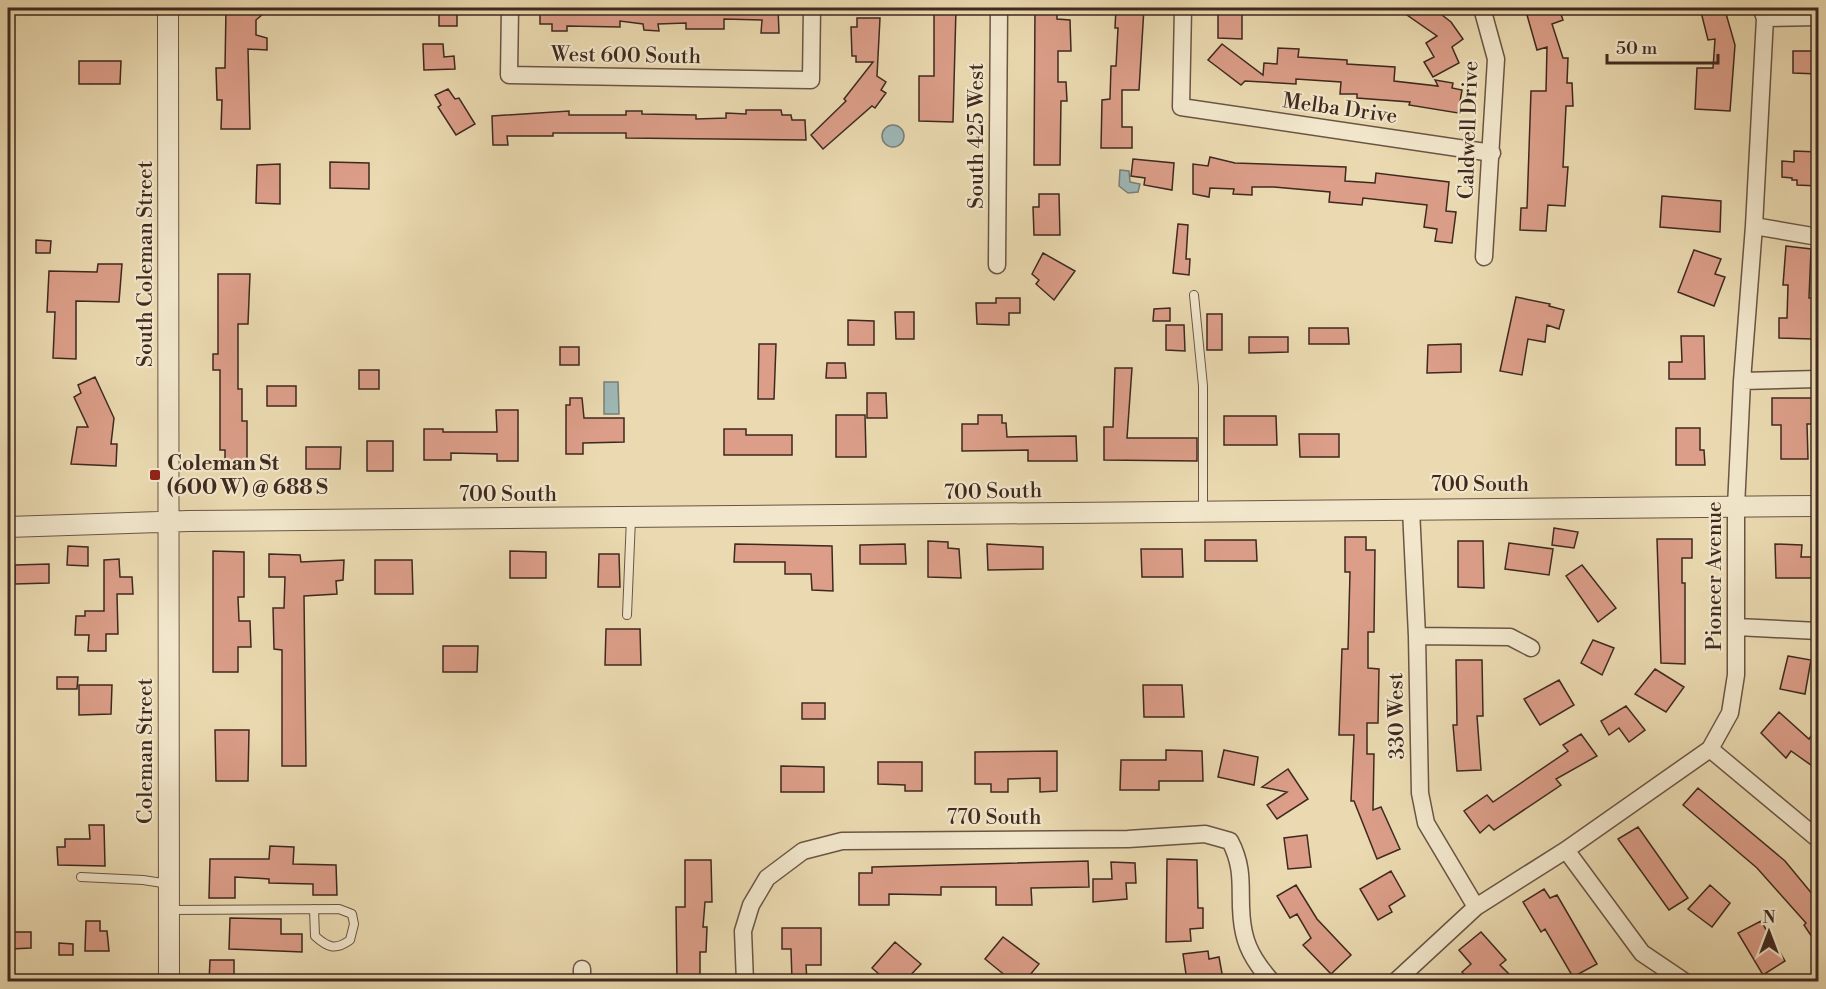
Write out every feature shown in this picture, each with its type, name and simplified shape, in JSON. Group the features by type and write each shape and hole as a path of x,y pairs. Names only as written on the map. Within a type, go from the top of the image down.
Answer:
{"street":[{"name":"South Coleman Street","path":"168,8 169,521"},
{"name":"West 600 South","path":"510,8 509,75 811,80 812,8"},
{"name":"South 425 West","path":"997,265 999,8"},
{"name":"Melba Drive","path":"1183,8 1181,107 1492,153"},
{"name":"Caldwell Drive","path":"1482,8 1496,59 1484,257"},
{"path":"1763,13 1818,17"},
{"name":"Pioneer Avenue","path":"1402,979 1476,907 1566,849 1710,749 1730,712 1736,675 1736,507 1742,381 1754,226 1763,13"},
{"path":"1754,226 1818,237"},
{"path":"1742,381 1818,379"},
{"name":"700 South","path":"8,526 123,525 169,521 1818,506"},
{"name":"330 West","path":"1411,509 1417,636 1420,794 1426,824 1476,907"},
{"name":"Coleman Street","path":"169,521 169,981"},
{"path":"1737,627 1818,631"},
{"path":"1417,636 1510,637 1532,648"},
{"path":"1710,749 1818,839"},
{"name":"770 South","path":"745,981 743,931 751,905 767,878 803,851 842,841 1128,839 1205,834 1230,841 1240,860 1244,933 1255,961 1272,981"},
{"path":"1566,849 1642,953 1685,981"}],"lane":[{"path":"1194,295 1203,386 1203,512"},
{"path":"627,615 631,518"},
{"path":"81,877 143,879 169,884"},
{"path":"168,910 314,909 339,909 352,914 354,924 350,940 341,946 330,948 324,944 315,936 314,909"}],"water":[{"path":"893,125 903,132 904,136 897,146 893,147 883,140 882,136 889,126"},
{"path":"1120,170 1129,171 1130,182 1140,184 1138,192 1128,193 1119,186"},
{"path":"604,382 618,382 619,414 604,414"}],"building":[{"path":"226,8 270,8 256,20 256,35 267,38 267,50 248,49 250,129 221,129 222,100 217,100 216,68 225,68"},
{"path":"439,8 457,8 457,26 439,26"},
{"path":"540,8 778,8 779,33 761,33 762,20 724,19 724,29 686,29 686,23 658,24 659,31 644,30 643,24 620,21 620,27 567,26 567,31 552,31 552,24 540,24"},
{"path":"934,8 956,8 953,122 919,121 919,76 934,76"},
{"path":"1035,8 1057,8 1057,19 1070,20 1071,51 1058,51 1058,82 1066,82 1067,101 1061,101 1060,165 1034,165"},
{"path":"1116,8 1144,8 1139,90 1122,90 1122,127 1132,127 1132,148 1101,148 1102,100 1110,99 1111,66 1116,66 1118,28 1115,28"},
{"path":"1218,8 1242,8 1242,39 1218,38"},
{"path":"1397,8 1433,8 1451,22 1463,39 1452,47 1459,63 1433,77 1424,62 1434,57 1426,43 1437,36"},
{"path":"1525,8 1547,8 1549,12 1559,9 1563,20 1552,24 1563,58 1568,58 1567,83 1572,83 1573,106 1566,106 1563,167 1568,167 1565,206 1548,205 1546,231 1520,230 1521,208 1527,208 1531,91 1546,91 1547,47 1537,50"},
{"path":"1700,8 1725,10 1735,45 1730,111 1695,109 1697,68 1713,68 1715,39 1708,40"},
{"path":"857,18 880,18 877,76 886,82 881,90 886,93 875,108 872,106 823,149 811,135 846,101 844,99 873,62 856,62 856,56 852,56 851,27 857,27"},
{"path":"423,44 443,44 444,57 454,56 455,69 424,70"},
{"path":"1222,44 1263,75 1264,63 1277,64 1278,48 1299,49 1298,57 1347,60 1347,64 1395,67 1394,81 1438,86 1435,80 1453,83 1452,88 1462,90 1458,113 1409,105 1410,102 1357,98 1357,94 1340,94 1341,82 1296,79 1296,84 1245,81 1241,85 1208,60"},
{"path":"1793,51 1818,51 1818,74 1793,73"},
{"path":"79,61 121,61 120,84 79,84"},
{"path":"448,89 455,99 459,98 475,124 456,135 438,107 441,105 435,95"},
{"path":"746,110 781,110 782,115 791,115 792,120 805,120 806,140 626,138 626,133 553,133 553,136 507,136 508,145 493,145 492,116 569,111 569,115 626,115 626,111 642,111 642,114 696,115 696,119 726,118 726,113 746,114"},
{"path":"1794,151 1818,152 1818,186 1797,185 1797,180 1782,177 1782,161 1794,162"},
{"path":"1210,157 1235,163 1346,167 1345,181 1375,183 1376,173 1449,182 1446,211 1456,212 1452,243 1435,241 1437,229 1424,227 1427,205 1363,198 1362,205 1329,202 1330,192 1274,187 1252,187 1252,195 1233,194 1234,189 1210,188 1209,197 1193,194 1193,164 1208,166"},
{"path":"1133,159 1174,163 1172,190 1144,185 1145,178 1131,176"},
{"path":"330,162 369,163 369,189 330,188"},
{"path":"280,164 280,204 256,203 257,165"},
{"path":"1039,194 1059,194 1060,235 1034,235 1033,207 1039,207"},
{"path":"1662,196 1721,201 1720,232 1660,227"},
{"path":"1178,224 1188,225 1186,259 1190,259 1189,275 1173,273"},
{"path":"36,240 51,241 50,253 36,253"},
{"path":"1786,246 1811,249 1809,298 1814,298 1812,339 1779,338 1779,318 1787,318 1788,285 1783,285"},
{"path":"1694,250 1721,259 1715,274 1725,277 1714,306 1678,292"},
{"path":"1043,253 1075,271 1054,300 1036,284 1039,280 1032,274"},
{"path":"98,264 122,264 119,302 76,301 76,359 53,358 55,312 47,312 49,271 97,272"},
{"path":"218,274 250,274 248,324 238,324 238,389 242,389 242,421 247,421 247,463 225,463 225,450 220,450 220,370 213,370 213,354 218,354"},
{"path":"1516,297 1550,304 1549,306 1564,310 1559,329 1547,325 1545,342 1528,339 1522,375 1500,371"},
{"path":"996,298 1020,298 1020,313 1009,313 1009,325 977,324 976,303 996,303"},
{"path":"1170,308 1170,321 1153,321 1154,309"},
{"path":"895,312 914,312 914,339 896,339"},
{"path":"1207,314 1222,314 1222,350 1207,350"},
{"path":"848,320 874,321 874,345 848,345"},
{"path":"1166,325 1184,325 1185,351 1166,350"},
{"path":"1309,328 1348,328 1349,344 1309,344"},
{"path":"1681,336 1704,336 1705,379 1669,379 1669,362 1682,362"},
{"path":"1249,337 1288,337 1288,352 1249,353"},
{"path":"759,344 776,344 774,399 758,399"},
{"path":"1461,344 1461,372 1427,373 1428,345"},
{"path":"560,347 579,347 579,365 560,365"},
{"path":"827,363 845,363 846,378 826,378"},
{"path":"1115,368 1132,368 1127,438 1197,438 1197,461 1104,460 1104,427 1113,427"},
{"path":"359,370 379,370 379,389 359,389"},
{"path":"95,377 114,418 111,444 117,444 116,466 71,464 77,427 88,427 74,397 81,393 78,385"},
{"path":"267,386 296,386 296,406 267,406"},
{"path":"867,393 886,393 887,418 867,418"},
{"path":"570,398 582,398 584,418 624,418 624,442 583,443 583,454 566,454 566,405 570,405"},
{"path":"1772,398 1816,398 1816,424 1807,424 1808,459 1781,459 1781,425 1772,425"},
{"path":"496,410 518,410 518,461 497,461 497,454 451,453 451,460 424,460 424,429 443,429 443,432 497,432"},
{"path":"836,415 865,415 866,457 836,457"},
{"path":"978,415 1002,415 1002,423 1006,423 1007,437 1076,436 1077,461 1028,461 1028,450 962,451 962,424 978,424"},
{"path":"1224,416 1276,416 1277,445 1224,445"},
{"path":"1676,428 1700,428 1700,450 1704,450 1705,465 1676,465"},
{"path":"724,429 746,429 746,435 792,435 792,455 724,455"},
{"path":"1299,434 1339,434 1339,457 1300,457"},
{"path":"367,441 393,441 393,471 367,471"},
{"path":"306,447 341,447 340,469 306,469"},
{"path":"1554,528 1578,532 1574,548 1552,545"},
{"path":"1345,537 1366,537 1366,550 1375,550 1374,632 1368,632 1368,668 1379,669 1378,723 1367,723 1367,754 1374,754 1373,810 1381,807 1400,849 1377,859 1354,801 1351,801 1354,735 1339,735 1342,649 1348,649 1350,572 1345,572"},
{"path":"1657,539 1692,539 1692,558 1682,558 1682,583 1685,583 1685,664 1661,663"},
{"path":"1205,540 1256,540 1257,561 1205,561"},
{"path":"928,541 948,542 948,548 959,549 961,578 928,577"},
{"path":"1458,541 1483,541 1484,588 1458,587"},
{"path":"1509,543 1553,549 1549,575 1505,569"},
{"path":"735,544 832,546 833,591 812,590 811,574 785,574 785,562 734,562"},
{"path":"905,544 906,564 860,564 860,545"},
{"path":"987,544 1043,547 1043,569 988,570"},
{"path":"1775,544 1802,545 1801,557 1818,557 1818,578 1776,578"},
{"path":"68,546 88,547 88,566 67,565"},
{"path":"1141,549 1182,549 1183,577 1142,577"},
{"path":"213,551 244,552 244,597 238,597 239,621 250,621 251,647 238,647 238,672 213,672"},
{"path":"510,551 546,552 546,578 510,578"},
{"path":"269,554 300,555 301,562 344,560 343,580 336,581 337,594 304,596 306,766 282,766 282,650 274,649 273,608 284,608 285,577 269,577"},
{"path":"599,554 619,554 620,587 598,587"},
{"path":"119,559 120,577 132,577 133,594 117,594 118,634 106,634 106,651 88,651 89,635 75,635 76,616 85,616 85,611 104,611 104,560"},
{"path":"375,560 412,560 413,594 375,594"},
{"path":"49,564 49,583 15,584 15,565"},
{"path":"1582,565 1616,608 1598,622 1566,576"},
{"path":"606,629 640,629 641,665 605,665"},
{"path":"1593,640 1614,648 1602,675 1581,663"},
{"path":"443,646 478,646 477,672 443,672"},
{"path":"1788,656 1811,660 1805,694 1780,689"},
{"path":"1456,660 1482,660 1483,716 1477,716 1481,770 1457,771 1453,725 1457,725"},
{"path":"1655,669 1684,687 1666,712 1635,694"},
{"path":"57,677 78,677 77,689 57,689"},
{"path":"1559,680 1574,705 1540,725 1524,699"},
{"path":"79,685 112,685 111,714 79,715"},
{"path":"1143,685 1182,685 1184,717 1144,717"},
{"path":"802,703 825,703 825,719 802,719"},
{"path":"1626,706 1645,730 1629,742 1619,728 1609,735 1601,721"},
{"path":"1779,712 1809,739 1811,736 1818,742 1818,770 1791,751 1786,758 1761,733"},
{"path":"215,730 249,730 248,781 216,781"},
{"path":"1581,734 1597,756 1556,779 1561,785 1494,830 1489,825 1480,833 1464,811 1487,795 1493,802 1568,751 1563,745"},
{"path":"1166,750 1202,751 1203,781 1159,781 1159,790 1120,790 1121,760 1166,760"},
{"path":"1224,750 1258,757 1254,785 1218,777"},
{"path":"1057,751 1057,791 1040,792 1040,778 1008,779 1008,792 991,792 991,784 975,784 975,752"},
{"path":"878,762 922,762 922,791 905,791 905,785 878,784"},
{"path":"781,766 824,767 824,792 781,792"},
{"path":"1288,769 1308,799 1277,819 1267,805 1287,792 1262,787"},
{"path":"1698,788 1785,861 1818,901 1818,946 1804,925 1806,923 1757,868 1683,805"},
{"path":"89,825 104,825 105,866 58,865 57,847 65,847 65,839 90,839"},
{"path":"1638,827 1688,898 1669,910 1618,839"},
{"path":"1307,835 1311,867 1288,869 1284,838"},
{"path":"270,846 294,847 293,864 336,865 337,895 313,895 313,884 269,883 269,879 235,877 235,898 209,898 210,859 269,859"},
{"path":"1167,859 1197,860 1198,908 1203,908 1203,928 1190,929 1191,941 1166,942"},
{"path":"685,860 711,860 712,902 705,902 703,927 707,927 706,952 700,952 700,981 677,981 676,907 685,907"},
{"path":"1088,861 1089,887 1031,888 1032,905 996,905 996,887 941,887 941,895 889,894 889,905 859,905 859,873 872,873 872,867"},
{"path":"1111,862 1135,863 1136,883 1126,883 1127,899 1093,902 1093,879 1112,879"},
{"path":"1391,871 1405,896 1389,906 1392,912 1378,920 1360,889"},
{"path":"1296,885 1317,919 1351,955 1331,974 1303,945 1311,938 1297,914 1290,918 1277,896"},
{"path":"1710,885 1730,903 1712,927 1688,909"},
{"path":"1544,889 1550,898 1557,895 1597,964 1573,977 1545,929 1541,932 1523,902"},
{"path":"230,918 281,919 281,934 302,934 302,952 229,949"},
{"path":"86,921 100,921 100,931 107,931 109,951 85,951"},
{"path":"1761,921 1785,961 1763,975 1738,933"},
{"path":"782,928 821,928 821,965 806,965 807,981 792,981 791,949 782,949"},
{"path":"12,932 31,932 31,948 11,949"},
{"path":"1481,932 1506,960 1500,965 1516,981 1470,981 1462,972 1471,964 1459,950"},
{"path":"1003,937 1039,964 1025,981 1012,981 985,959"},
{"path":"895,942 921,964 905,981 887,981 872,968"},
{"path":"59,943 73,944 73,955 59,955"},
{"path":"1208,951 1209,959 1219,957 1223,979 1187,981 1183,954"},
{"path":"210,960 234,960 234,981 209,981"}],"place":[{"name":"Coleman St (600 W) @ 688 S","path":"155,475"}]}
